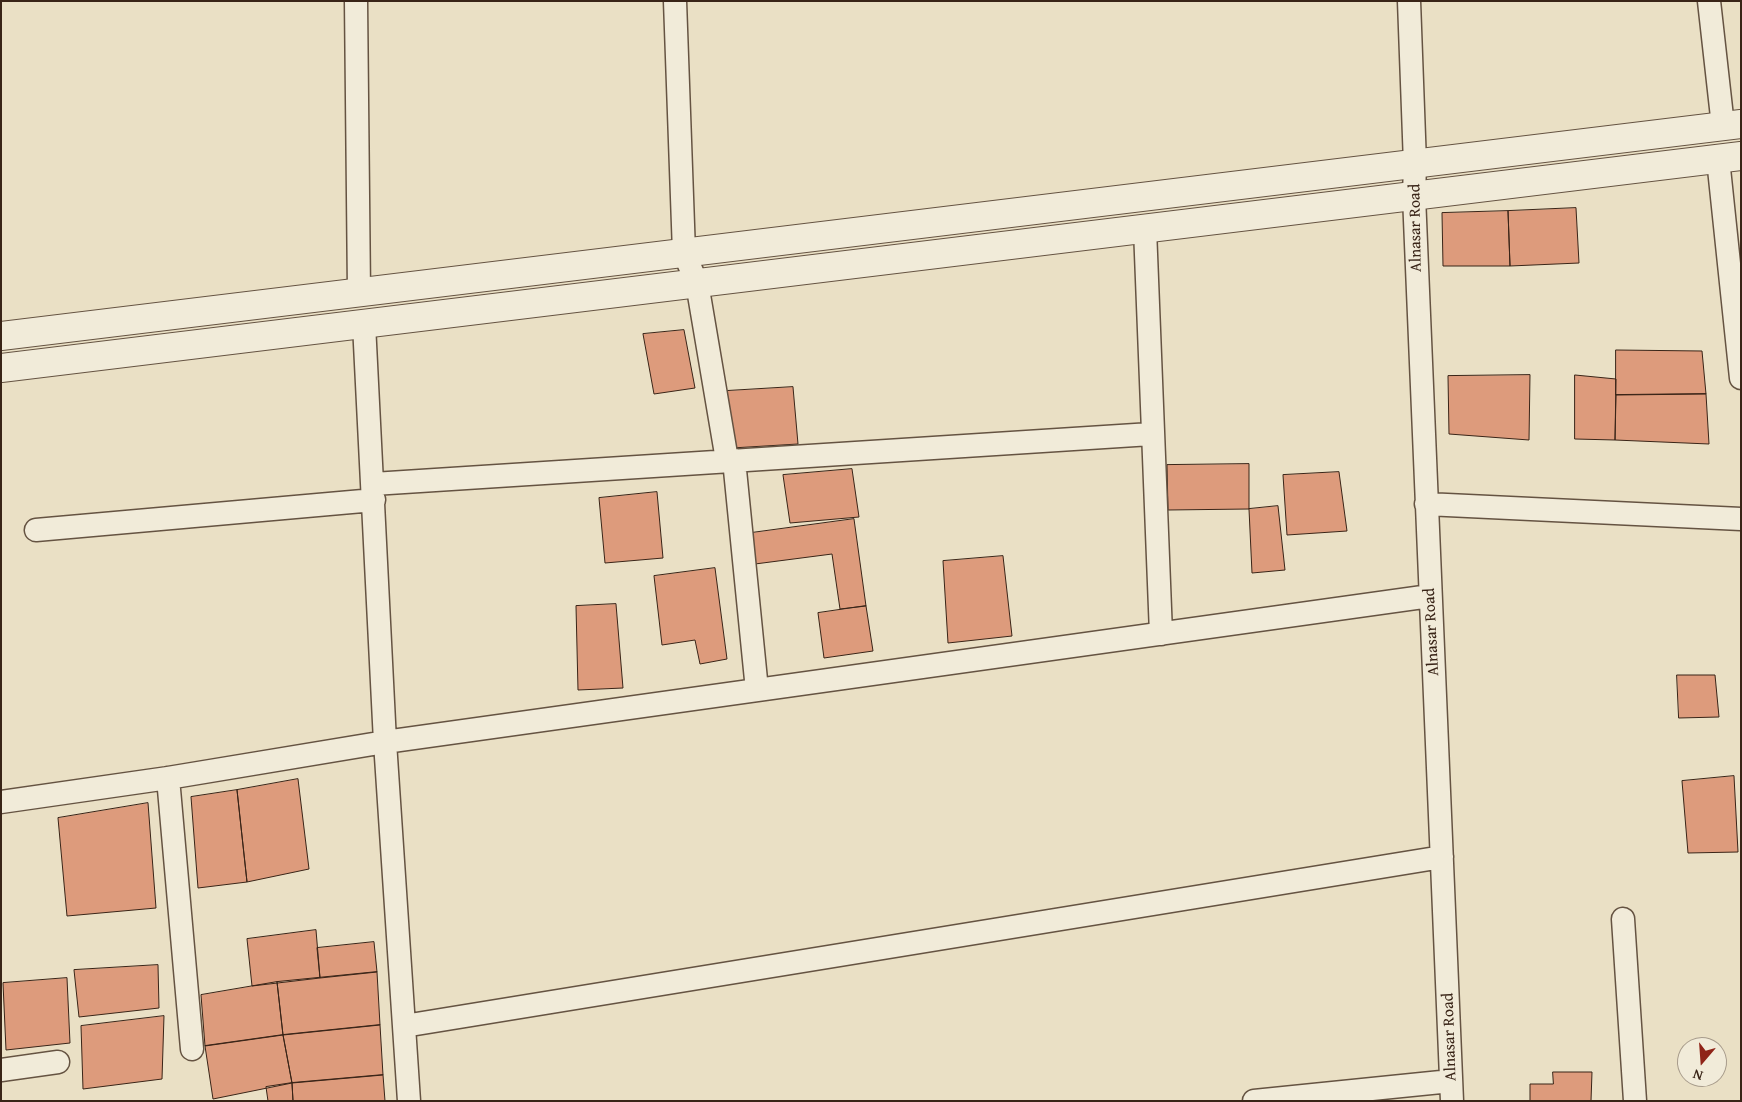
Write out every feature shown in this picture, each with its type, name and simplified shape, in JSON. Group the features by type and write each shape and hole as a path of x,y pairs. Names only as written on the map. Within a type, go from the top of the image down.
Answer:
{"street":[{"path":"356,1 358,293"},
{"path":"675,1 684,253 697,283 730,460 757,690"},
{"name":"Alnasar Road","path":"1409,1 1415,164 1414,196 1426,504 1452,1091"},
{"path":"1,336 1732,125 1709,1"},
{"path":"1,368 1729,157 1741,378"},
{"path":"1145,229 1151,434 1161,634"},
{"path":"364,324 374,492 385,742 409,1101"},
{"path":"36,530 374,492 730,460 1151,434"},
{"path":"1426,504 1741,519"},
{"path":"1,802 168,778 385,742 1430,596"},
{"path":"168,778 192,1049"},
{"path":"404,1026 1442,857"},
{"path":"1623,919 1635,1101"},
{"path":"1,1070 58,1062"},
{"path":"1254,1101 1452,1091"}],"building":[{"path":"1576,208 1579,263 1510,266 1508,211"},
{"path":"1508,211 1510,266 1443,266 1442,213"},
{"path":"684,330 695,388 654,394 643,334"},
{"path":"1616,350 1702,351 1706,394 1616,395"},
{"path":"1530,375 1529,440 1449,434 1448,376"},
{"path":"1575,375 1616,379 1615,440 1575,439"},
{"path":"793,387 798,444 732,448 726,391"},
{"path":"1706,394 1709,444 1615,440 1616,395"},
{"path":"1249,464 1249,509 1168,510 1167,465"},
{"path":"852,469 859,517 790,523 783,475"},
{"path":"1339,472 1347,531 1287,535 1283,475"},
{"path":"657,492 663,558 605,563 599,498"},
{"path":"1278,506 1285,570 1252,573 1249,509"},
{"path":"854,519 866,606 840,609 832,554 755,564 751,533"},
{"path":"1003,556 1012,636 948,643 943,561"},
{"path":"715,568 727,659 700,664 695,640 662,645 654,576"},
{"path":"616,604 623,688 578,690 576,606"},
{"path":"866,606 873,651 824,658 818,613"},
{"path":"1677,675 1715,675 1719,717 1679,718"},
{"path":"1734,776 1738,852 1688,853 1682,781"},
{"path":"298,779 309,869 247,882 237,790"},
{"path":"237,790 247,882 198,888 191,797"},
{"path":"148,803 156,908 67,916 58,818"},
{"path":"316,930 320,978 252,986 247,939"},
{"path":"374,942 377,972 320,978 317,948"},
{"path":"158,965 159,1008 79,1017 74,970"},
{"path":"377,972 380,1025 283,1035 277,982"},
{"path":"67,978 70,1043 6,1050 3,983"},
{"path":"277,982 283,1035 205,1046 201,995"},
{"path":"164,1016 162,1079 83,1089 81,1026"},
{"path":"380,1025 383,1075 292,1083 283,1035"},
{"path":"283,1035 292,1083 213,1099 205,1046"},
{"path":"1553,1072 1592,1072 1591,1101 1530,1101 1530,1084 1553,1084"},
{"path":"383,1075 385,1101 293,1101 292,1083"},
{"path":"292,1083 293,1101 268,1101 266,1087"}]}
